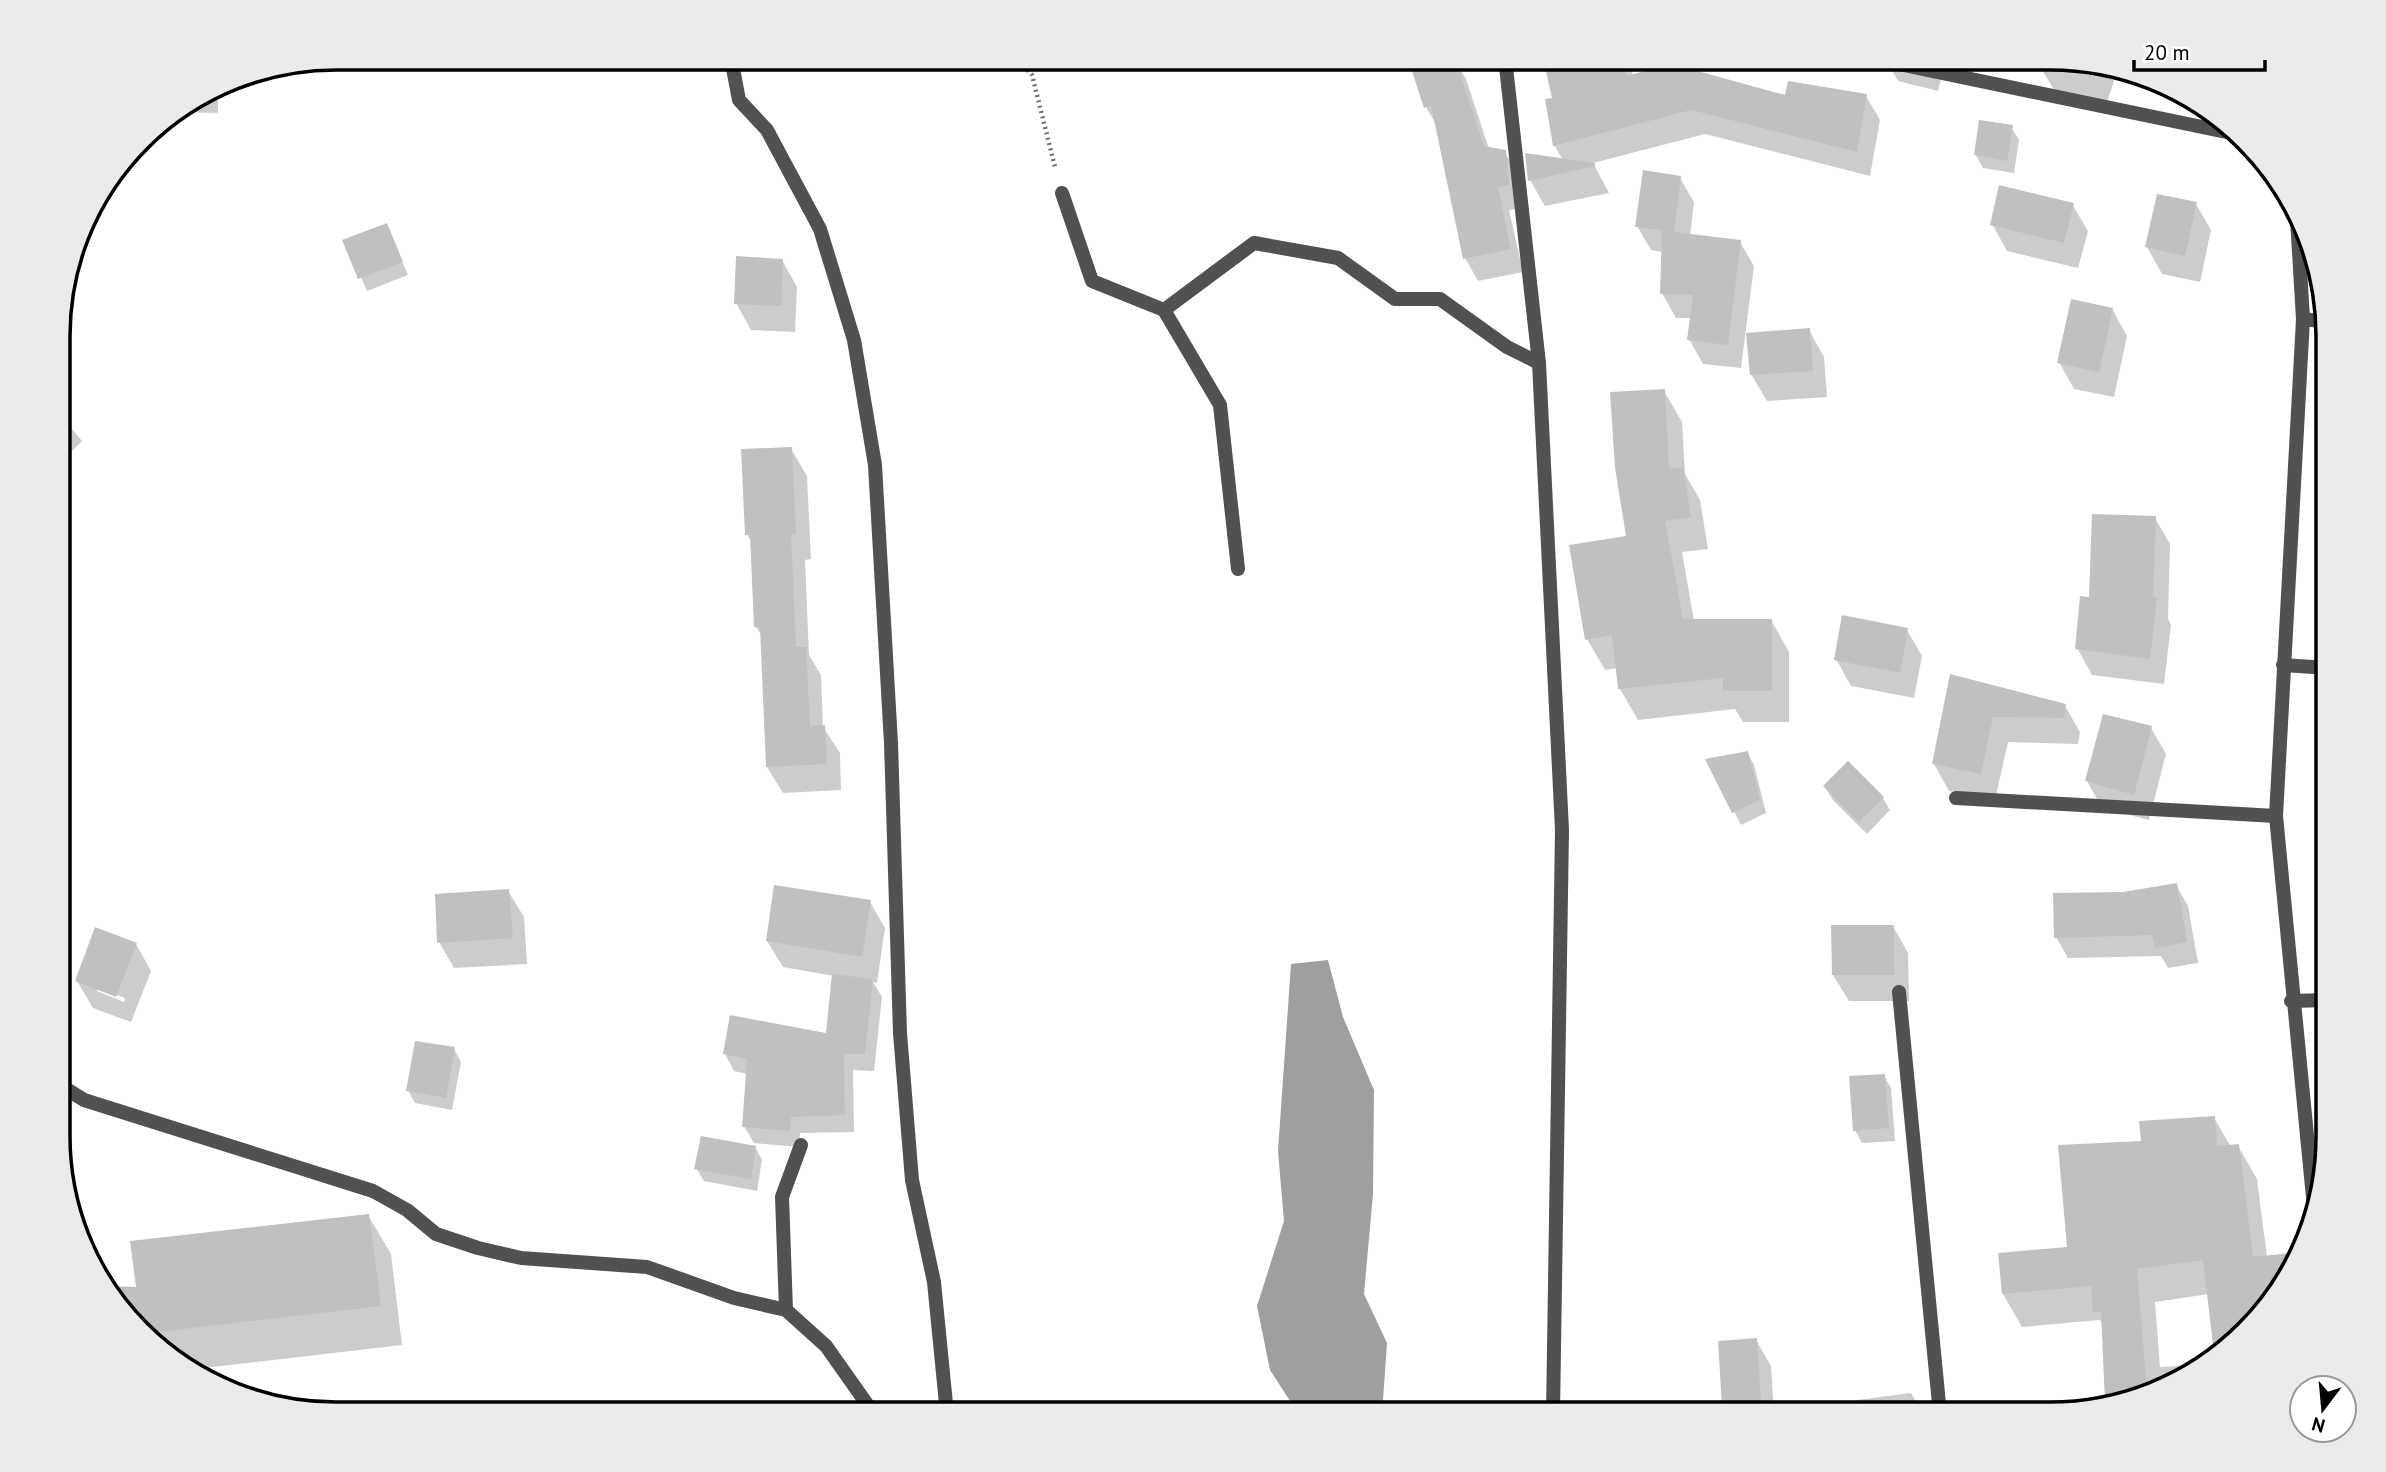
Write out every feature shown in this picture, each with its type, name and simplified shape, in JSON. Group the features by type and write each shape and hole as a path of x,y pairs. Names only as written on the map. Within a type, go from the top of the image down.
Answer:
{"street":[{"path":"733,70 739,100 767,130 820,229 854,340 875,465 891,743 900,1033 912,1180 934,1282 946,1402"},
{"path":"1506,70 1539,363 1562,830 1553,1402"},
{"path":"1928,70 2218,130"},
{"path":"1062,193 1092,281 1164,310 1220,405 1238,569"},
{"path":"2298,240 2303,319 2276,816 2291,1001 2311,1186"},
{"path":"1164,310 1254,243 1338,258 1395,299 1440,299 1507,347 1539,363"},
{"path":"2303,319 2315,320"},
{"path":"2283,665 2316,667"},
{"path":"1956,797 2276,816"},
{"path":"1899,992 1939,1402"},
{"path":"2291,1001 2316,1000"},
{"path":"70,1091 84,1100 373,1191 407,1210 436,1234 478,1248 522,1258 647,1267 734,1298 786,1310 827,1346 866,1402"},
{"path":"786,1310 782,1197 801,1145"}],"path":[{"path":"1027,70 1032,75 1062,193"}],"shaded area":[{"path":"1328,960 1343,1017 1374,1090 1373,1194 1364,1294 1387,1343 1383,1402 1289,1402 1270,1370 1257,1306 1284,1221 1278,1151 1291,964"}],"building":[{"path":"1412,70 1459,70 1484,146 1506,150 1509,185 1498,187 1511,249 1463,259 1431,105 1424,108"},
{"path":"1546,70 1625,70 1626,76 1649,70 1694,70 1785,95 1788,81 1867,94 1857,152 1691,110 1553,146 1545,99 1552,98"},
{"path":"1979,120 2013,125 2007,161 1974,155"},
{"path":"1525,153 1595,163 1595,166 1528,181"},
{"path":"1643,170 1681,176 1674,232 1741,240 1728,345 1687,340 1693,295 1660,294 1662,231 1668,231 1635,227"},
{"path":"1999,185 2074,203 2064,243 1990,225"},
{"path":"2157,194 2197,202 2185,256 2145,247"},
{"path":"387,223 403,262 358,279 342,240"},
{"path":"736,256 783,259 781,306 734,304"},
{"path":"2071,299 2113,308 2099,372 2057,363"},
{"path":"1810,328 1813,371 1750,375 1746,333"},
{"path":"1665,389 1669,469 1683,467 1691,517 1665,521 1683,619 1772,619 1772,691 1723,691 1723,678 1618,689 1612,635 1585,640 1569,545 1626,536 1615,468 1610,392"},
{"path":"792,447 796,533 791,534 796,647 806,647 810,726 825,725 827,764 766,767 760,627 754,627 750,535 745,535 741,449"},
{"path":"2092,514 2156,516 2153,597 2157,597 2150,659 2075,649 2080,596 2089,597"},
{"path":"1842,615 1908,628 1900,673 1834,660"},
{"path":"1950,674 2066,704 2064,718 1993,717 1981,774 1932,764"},
{"path":"2103,714 2152,726 2134,795 2085,781"},
{"path":"1748,751 1760,800 1732,813 1705,759"},
{"path":"1848,761 1884,797 1859,822 1823,786"},
{"path":"2177,883 2187,942 2155,948 2152,935 2054,938 2053,893 2123,892"},
{"path":"774,885 871,900 862,957 766,941"},
{"path":"509,889 513,938 437,943 435,894"},
{"path":"1831,925 1894,925 1894,975 1832,975"},
{"path":"95,927 137,943 116,997 75,981"},
{"path":"832,974 873,979 865,1054 844,1054 845,1115 791,1117 790,1131 742,1127 747,1059 723,1054 730,1015 826,1033"},
{"path":"415,1041 455,1047 446,1098 406,1091"},
{"path":"1885,1074 1889,1128 1853,1131 1849,1076"},
{"path":"2215,1116 2217,1146 2239,1144 2253,1257 2289,1253 2261,1298 2213,1346 2203,1260 2137,1269 2146,1384 2105,1396 2101,1312 2093,1312 2091,1286 2002,1294 1998,1253 2067,1247 2058,1145 2141,1141 2139,1121"},
{"path":"701,1136 756,1146 751,1179 694,1169"},
{"path":"369,1214 381,1306 157,1332 117,1286 136,1287 130,1241"},
{"path":"1757,1338 1761,1402 1722,1402 1718,1341"}]}
